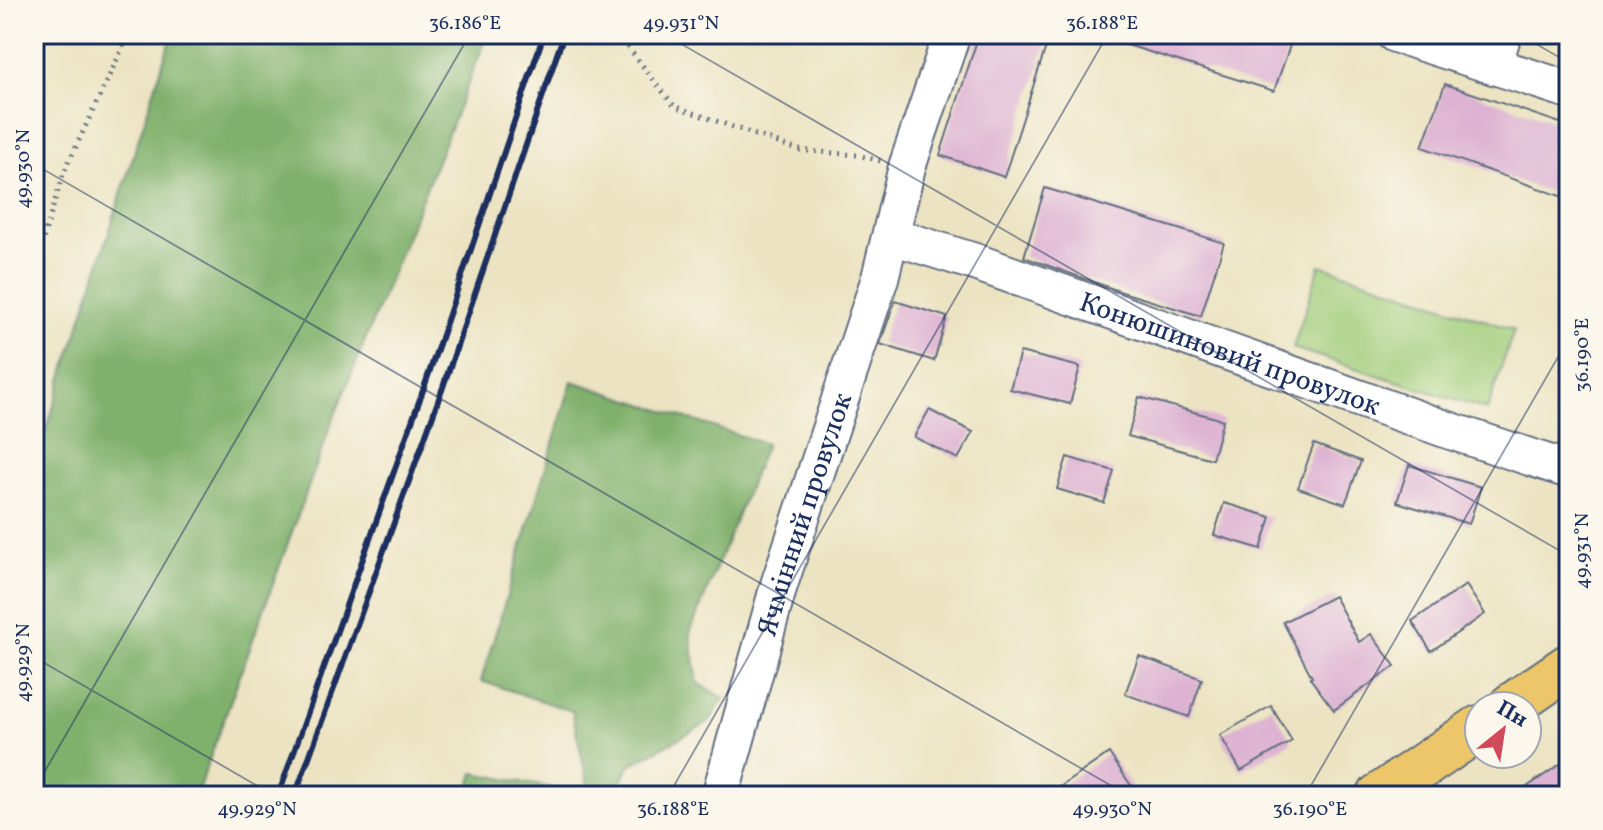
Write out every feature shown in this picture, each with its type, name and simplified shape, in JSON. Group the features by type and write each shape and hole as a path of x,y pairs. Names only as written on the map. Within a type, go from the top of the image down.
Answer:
{"main road":[{"path":"1534,690 1569,666"},
{"path":"1379,796 1463,739"}],"street":[{"name":"Ячмінний провулок","path":"720,796 779,585 892,236 907,167 952,34"},
{"path":"1395,34 1498,50 1569,90"},
{"name":"Конюшиновий провулок","path":"892,236 975,262 1569,470"}],"path":[{"path":"34,269 63,174 129,34"},
{"path":"618,34 674,106 798,150 857,155 907,167"}],"green space":[{"path":"172,34 488,34 329,430 196,796 34,796 34,468"},
{"path":"1320,265 1514,330 1487,410 1293,348"},
{"path":"572,381 766,444 690,633 698,683 724,698 709,722 630,765 612,796 467,796 474,773 590,795 572,711 481,681"}],"building":[{"path":"979,34 1050,34 1004,177 940,155"},
{"path":"1108,34 1294,34 1274,91 1108,39"},
{"path":"1445,84 1569,126 1569,199 1422,147"},
{"path":"1045,188 1224,243 1201,316 1024,257"},
{"path":"895,301 947,317 934,361 880,344"},
{"path":"1020,352 1080,367 1070,404 1010,389"},
{"path":"1139,397 1223,420 1212,459 1128,436"},
{"path":"929,410 973,432 958,459 914,437"},
{"path":"1314,444 1361,461 1345,504 1298,488"},
{"path":"1067,457 1114,471 1104,503 1057,489"},
{"path":"1409,465 1481,487 1469,524 1397,502"},
{"path":"1224,503 1271,517 1261,549 1214,535"},
{"path":"1466,585 1485,614 1431,651 1412,621"},
{"path":"1334,596 1359,642 1371,634 1395,666 1334,710 1310,678 1283,622"},
{"path":"1139,656 1202,679 1189,717 1125,694"},
{"path":"1271,706 1292,741 1241,771 1220,735"},
{"path":"1109,753 1138,796 1047,796"},
{"path":"1569,758 1569,796 1514,796"}],"railway":[{"path":"278,796 426,382 544,34"},
{"path":"295,796 442,390 564,34"}]}
